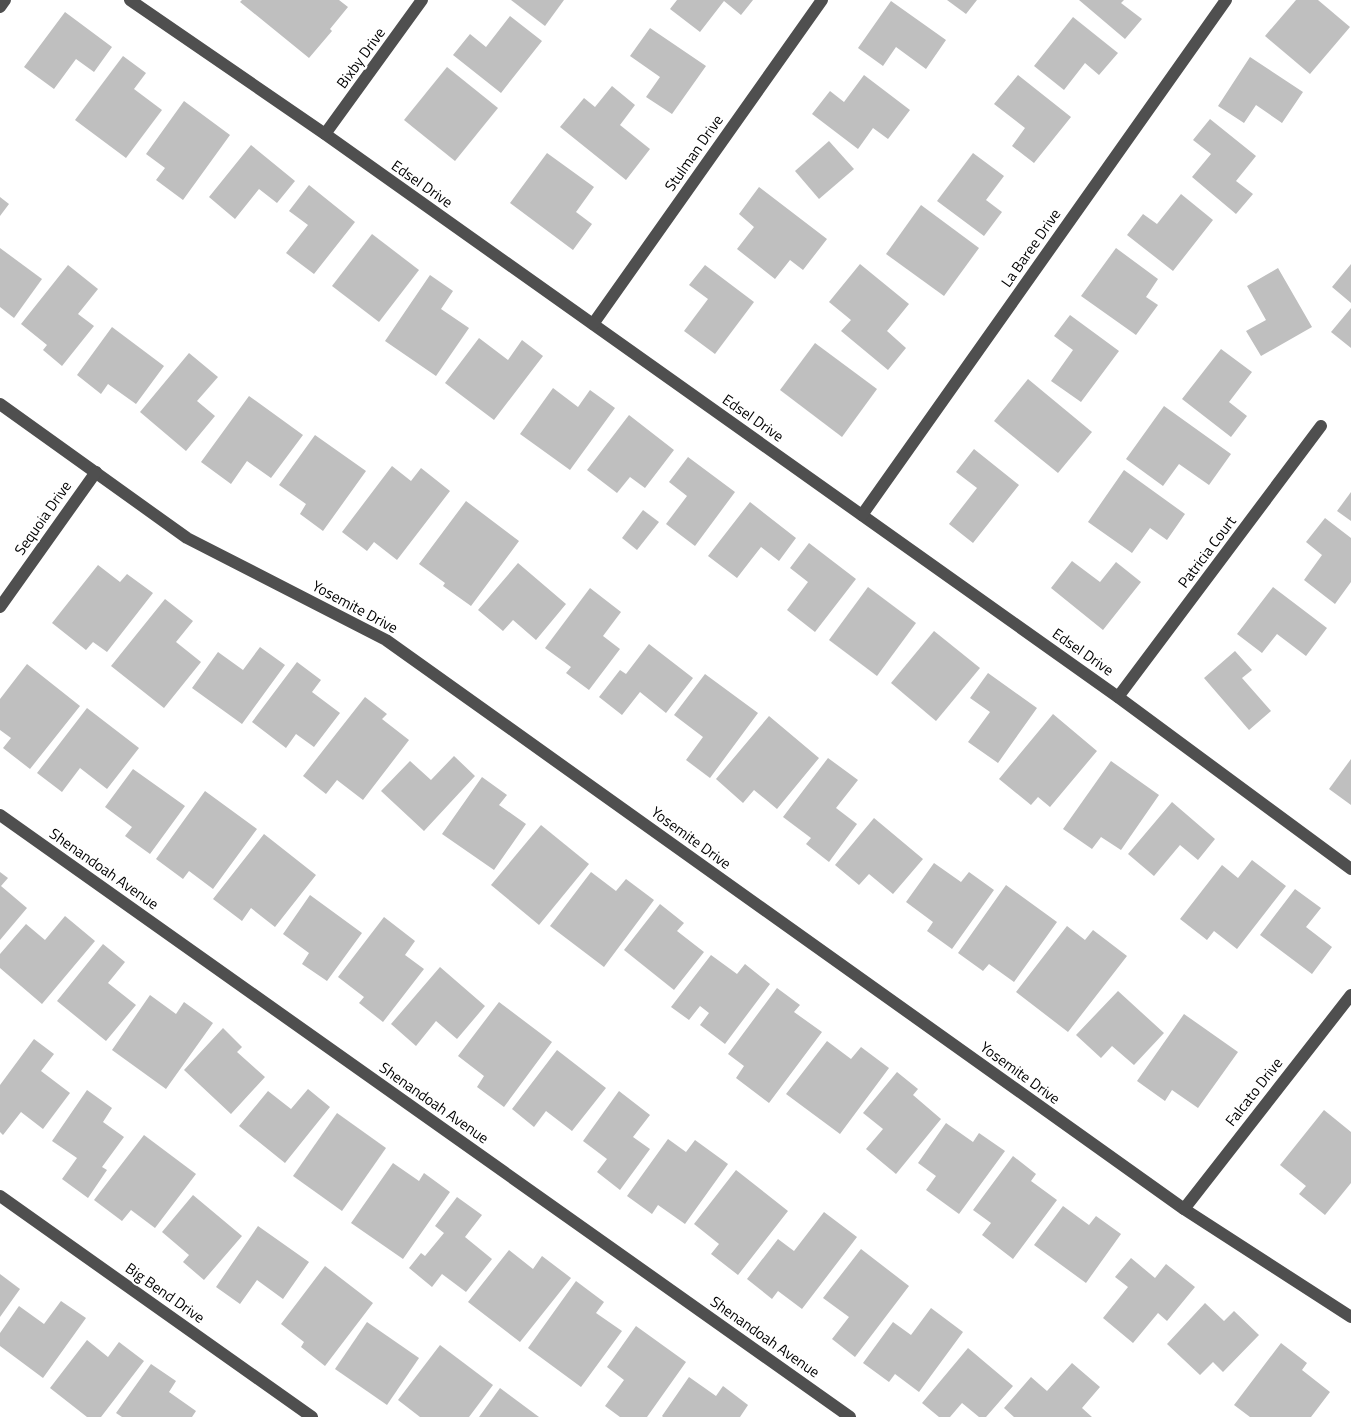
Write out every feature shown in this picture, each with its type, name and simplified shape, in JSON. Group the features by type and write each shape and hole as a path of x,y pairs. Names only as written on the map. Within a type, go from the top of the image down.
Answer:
{"street":[{"path":"0,7 5,0"},
{"name":"Edsel Drive","path":"130,0 325,134 1118,697 1351,869"},
{"name":"Bixby Drive","path":"325,134 422,0"},
{"name":"Stulman Drive","path":"593,324 822,0"},
{"name":"La Baree Drive","path":"862,515 1226,0"},
{"name":"Yosemite Drive","path":"0,404 187,538 386,640 1184,1209 1351,1317"},
{"name":"Patricia Court","path":"1118,697 1321,426"},
{"name":"Sequoia Drive","path":"0,607 96,472"},
{"name":"Shenandoah Avenue","path":"0,815 850,1417"},
{"name":"Falcato Drive","path":"1184,1209 1351,995"},
{"name":"Big Bend Drive","path":"0,1196 312,1417"}],"building":[{"path":"242,0 339,0 348,7 330,29 332,31 309,58 240,2"},
{"path":"511,0 564,0 545,26"},
{"path":"677,0 753,0 741,15 724,1 700,32 670,9"},
{"path":"947,0 977,0 966,14"},
{"path":"1079,0 1124,0 1121,3 1142,19 1125,39"},
{"path":"1296,0 1318,0 1350,27 1310,74 1265,36"},
{"path":"891,1 946,40 926,69 896,47 883,66 858,48"},
{"path":"65,12 112,47 94,72 76,59 54,89 24,67"},
{"path":"510,16 542,41 501,93 453,55 470,34 486,47"},
{"path":"1073,17 1118,53 1099,75 1085,63 1064,90 1034,66"},
{"path":"650,28 706,66 672,114 646,97 660,77 630,56"},
{"path":"123,56 146,73 134,89 162,110 126,158 75,120"},
{"path":"1250,57 1303,92 1282,123 1256,105 1244,123 1218,106"},
{"path":"447,67 498,108 455,161 404,120"},
{"path":"864,75 910,110 888,139 873,128 858,149 812,114 830,91 844,102"},
{"path":"1018,75 1071,117 1034,163 1012,146 1025,128 994,104"},
{"path":"612,86 635,105 620,125 650,149 626,180 560,127 584,98 595,107"},
{"path":"184,101 230,135 183,200 156,180 165,168 146,154"},
{"path":"1210,119 1256,156 1236,181 1253,194 1236,214 1192,177 1211,154 1193,140"},
{"path":"829,141 854,169 819,199 795,171"},
{"path":"251,145 295,181 277,203 259,189 235,219 209,197"},
{"path":"547,153 594,187 576,212 592,224 573,250 510,203"},
{"path":"973,153 1004,176 986,200 1002,212 984,236 937,201"},
{"path":"309,185 355,222 314,274 286,253 308,225 289,211"},
{"path":"759,187 827,239 803,270 790,260 775,279 737,249 754,227 739,214"},
{"path":"1181,194 1213,220 1173,271 1127,235 1143,214 1157,224"},
{"path":"0,197 9,204 0,216"},
{"path":"921,205 979,248 944,296 886,254"},
{"path":"372,234 419,270 379,322 332,286"},
{"path":"0,248 42,279 14,318 0,307"},
{"path":"1116,248 1158,279 1146,297 1158,305 1136,335 1081,296"},
{"path":"860,264 909,304 887,331 906,348 888,370 841,331 851,320 829,302"},
{"path":"1351,264 1351,303 1332,287"},
{"path":"68,265 98,289 78,314 94,326 62,366 43,350 47,345 21,324"},
{"path":"705,265 754,302 715,354 684,331 708,299 689,285"},
{"path":"1278,268 1312,327 1261,356 1246,331 1266,320 1247,286"},
{"path":"430,275 453,291 441,309 469,328 436,376 385,341"},
{"path":"1351,308 1351,348 1331,332"},
{"path":"1070,315 1119,351 1081,402 1051,381 1073,350 1054,336"},
{"path":"112,327 164,366 136,404 108,384 101,394 77,375"},
{"path":"479,338 508,360 522,340 543,356 494,420 445,383"},
{"path":"815,343 877,389 842,437 780,390"},
{"path":"1221,349 1252,372 1229,402 1247,416 1231,437 1182,399"},
{"path":"189,353 218,377 197,401 215,416 186,451 140,412"},
{"path":"1028,379 1092,432 1058,473 994,421"},
{"path":"553,388 578,407 590,390 615,408 570,470 520,434"},
{"path":"249,396 303,435 271,478 247,461 231,484 201,462"},
{"path":"1164,406 1231,454 1209,485 1179,464 1163,486 1126,459"},
{"path":"629,415 674,450 645,488 630,477 617,493 587,470"},
{"path":"315,435 366,471 323,531 300,514 306,504 279,485"},
{"path":"974,449 1019,485 973,543 949,524 977,488 956,472"},
{"path":"688,457 735,492 695,546 666,524 687,496 669,482"},
{"path":"392,466 411,481 421,468 450,491 397,560 374,542 367,551 342,532"},
{"path":"1124,470 1185,514 1167,540 1150,528 1132,553 1088,522"},
{"path":"1351,492 1351,521 1337,511"},
{"path":"466,501 519,541 471,606 443,586 445,583 419,564"},
{"path":"750,502 796,538 779,561 761,547 737,578 708,556"},
{"path":"643,510 659,522 637,550 622,538"},
{"path":"1325,518 1351,538 1351,582 1335,604 1304,580 1322,555 1306,542"},
{"path":"809,543 856,579 815,632 787,610 808,582 790,568"},
{"path":"1072,561 1100,582 1116,562 1141,582 1103,630 1051,588"},
{"path":"518,563 566,604 536,640 513,620 503,631 478,610"},
{"path":"98,565 120,582 127,574 153,593 107,652 93,642 86,650 52,623"},
{"path":"868,587 916,623 877,676 829,640"},
{"path":"1273,587 1327,628 1306,656 1277,634 1262,653 1237,634"},
{"path":"590,588 621,612 603,636 620,649 589,690 566,673 571,667 545,648"},
{"path":"165,599 193,621 176,642 201,662 164,708 111,666"},
{"path":"934,631 980,668 936,721 891,683"},
{"path":"649,644 693,678 666,713 640,692 622,715 599,697 620,670 626,674"},
{"path":"260,647 285,665 242,724 192,688 218,652 243,670"},
{"path":"1235,651 1252,670 1242,678 1271,711 1249,730 1204,678"},
{"path":"297,662 321,680 312,692 340,713 314,747 296,734 286,748 252,722"},
{"path":"27,664 80,706 30,769 3,748 11,738 0,730 0,699"},
{"path":"988,673 1037,708 998,763 968,742 990,712 970,698"},
{"path":"705,674 758,713 710,778 686,760 703,737 674,715"},
{"path":"365,697 387,714 382,719 409,740 363,800 337,780 326,794 303,776"},
{"path":"87,708 139,748 107,789 80,768 62,792 37,773"},
{"path":"1053,714 1097,751 1050,807 1038,797 1031,805 999,779"},
{"path":"769,716 819,758 777,809 754,790 743,803 716,779"},
{"path":"454,756 475,776 424,831 381,791 410,761 431,780"},
{"path":"828,758 858,780 836,808 857,824 829,862 806,844 811,838 783,817"},
{"path":"1351,759 1351,805 1329,789"},
{"path":"1111,761 1159,795 1121,850 1101,837 1092,849 1063,829"},
{"path":"133,769 185,806 150,854 125,836 132,827 105,807"},
{"path":"482,777 507,795 499,805 526,824 494,870 442,834"},
{"path":"205,791 257,829 213,889 189,871 183,879 156,859"},
{"path":"1172,802 1215,839 1198,860 1180,845 1154,876 1128,854"},
{"path":"874,818 923,859 893,894 869,874 859,885 835,865"},
{"path":"541,825 589,864 539,925 491,885"},
{"path":"264,834 316,875 275,927 251,908 242,921 213,899"},
{"path":"1252,860 1286,886 1237,949 1214,931 1207,940 1180,919 1222,865 1238,878"},
{"path":"934,863 961,882 969,872 994,890 952,949 927,931 933,922 906,902"},
{"path":"0,872 8,878 1,886 27,908 0,940"},
{"path":"591,872 616,891 626,879 654,900 604,967 550,926"},
{"path":"1006,885 1057,922 1014,982 989,964 983,971 958,953"},
{"path":"1295,889 1321,908 1306,927 1332,947 1312,974 1260,935"},
{"path":"310,895 362,933 327,981 302,964 309,953 283,934"},
{"path":"660,904 684,923 677,931 704,952 674,990 624,950"},
{"path":"65,916 95,941 42,1004 0,968 0,954 26,924 45,940"},
{"path":"384,917 415,941 405,955 424,969 383,1022 359,1003 364,997 338,977"},
{"path":"1067,926 1085,940 1093,930 1127,956 1068,1032 1016,992"},
{"path":"103,944 125,962 108,983 136,1005 106,1041 57,1001"},
{"path":"711,955 737,974 745,964 770,984 725,1044 700,1025 709,1013 700,1006 689,1020 671,1007"},
{"path":"440,967 485,1006 457,1039 436,1021 416,1046 391,1024"},
{"path":"777,988 800,1005 794,1012 822,1032 769,1103 736,1078 744,1066 728,1054"},
{"path":"1118,991 1164,1033 1134,1065 1112,1046 1101,1058 1076,1035"},
{"path":"150,995 176,1014 184,1002 213,1023 166,1089 112,1050"},
{"path":"499,1002 552,1042 504,1107 477,1087 484,1076 458,1056"},
{"path":"1184,1014 1238,1052 1198,1108 1172,1090 1165,1101 1137,1081"},
{"path":"223,1028 242,1047 237,1052 265,1077 231,1114 184,1070"},
{"path":"34,1039 54,1054 41,1071 70,1093 43,1129 21,1112 3,1135 0,1132 0,1085"},
{"path":"827,1041 851,1059 861,1047 889,1068 840,1134 786,1094"},
{"path":"557,1050 606,1088 572,1131 546,1111 534,1127 512,1109"},
{"path":"897,1072 918,1089 913,1095 941,1119 896,1174 866,1149 883,1129 863,1113"},
{"path":"308,1089 330,1107 285,1163 239,1126 268,1091 291,1109"},
{"path":"87,1090 112,1108 103,1122 124,1137 102,1167 107,1170 88,1198 62,1179 77,1158 52,1141"},
{"path":"619,1091 650,1115 633,1137 650,1149 620,1190 597,1172 607,1159 583,1141"},
{"path":"1324,1110 1351,1132 1351,1183 1325,1215 1299,1194 1306,1186 1280,1165"},
{"path":"337,1113 386,1148 342,1211 293,1176"},
{"path":"946,1123 973,1142 979,1133 1005,1151 959,1214 926,1190 936,1176 918,1163"},
{"path":"144,1135 196,1174 155,1228 131,1210 122,1221 94,1200"},
{"path":"668,1139 686,1152 695,1140 728,1164 685,1224 658,1205 652,1214 627,1196"},
{"path":"1013,1156 1036,1174 1031,1181 1057,1200 1013,1259 982,1235 991,1223 973,1210"},
{"path":"393,1163 419,1181 424,1173 450,1192 403,1259 351,1223"},
{"path":"736,1170 788,1211 738,1275 711,1254 719,1244 694,1224"},
{"path":"193,1195 242,1236 204,1280 183,1262 189,1255 162,1232"},
{"path":"457,1197 482,1215 465,1237 492,1259 466,1292 442,1274 432,1287 409,1268 421,1253 425,1256 444,1233 435,1226"},
{"path":"1063,1206 1089,1225 1096,1216 1121,1234 1086,1283 1034,1245"},
{"path":"824,1212 857,1237 802,1309 778,1291 772,1299 747,1279 778,1239 794,1251"},
{"path":"258,1226 309,1262 283,1299 257,1280 240,1304 216,1287"},
{"path":"861,1249 909,1286 855,1357 832,1339 849,1317 823,1298"},
{"path":"509,1250 533,1269 542,1256 571,1278 520,1342 468,1302"},
{"path":"1131,1258 1155,1278 1166,1264 1195,1287 1167,1321 1158,1313 1133,1343 1103,1318 1128,1287 1115,1277"},
{"path":"325,1266 373,1303 325,1366 301,1347 304,1342 281,1324"},
{"path":"0,1274 20,1289 0,1317"},
{"path":"576,1281 604,1302 596,1313 622,1331 581,1387 528,1348"},
{"path":"61,1301 86,1318 43,1378 0,1346 0,1333 19,1306 44,1324"},
{"path":"1205,1303 1224,1321 1234,1311 1259,1335 1223,1372 1213,1362 1200,1375 1167,1344"},
{"path":"931,1308 963,1332 919,1392 895,1374 889,1382 863,1363 893,1322 911,1335"},
{"path":"367,1322 419,1358 387,1405 335,1369"},
{"path":"636,1326 686,1362 647,1417 620,1417 605,1406 624,1380 607,1367"},
{"path":"87,1340 108,1357 119,1342 144,1361 101,1417 87,1417 50,1388"},
{"path":"1281,1343 1307,1363 1302,1370 1330,1392 1311,1417 1250,1417 1234,1405"},
{"path":"440,1345 493,1385 469,1417 420,1417 398,1400"},
{"path":"968,1348 1013,1386 986,1417 979,1417 962,1403 950,1417 939,1417 922,1403"},
{"path":"1072,1363 1100,1387 1082,1408 1092,1417 1014,1417 1004,1408 1031,1377 1047,1391"},
{"path":"151,1364 176,1381 169,1392 196,1411 192,1417 122,1417 116,1413"},
{"path":"689,1377 716,1396 723,1386 748,1405 740,1417 663,1417"},
{"path":"500,1388 539,1417 479,1417"}]}
